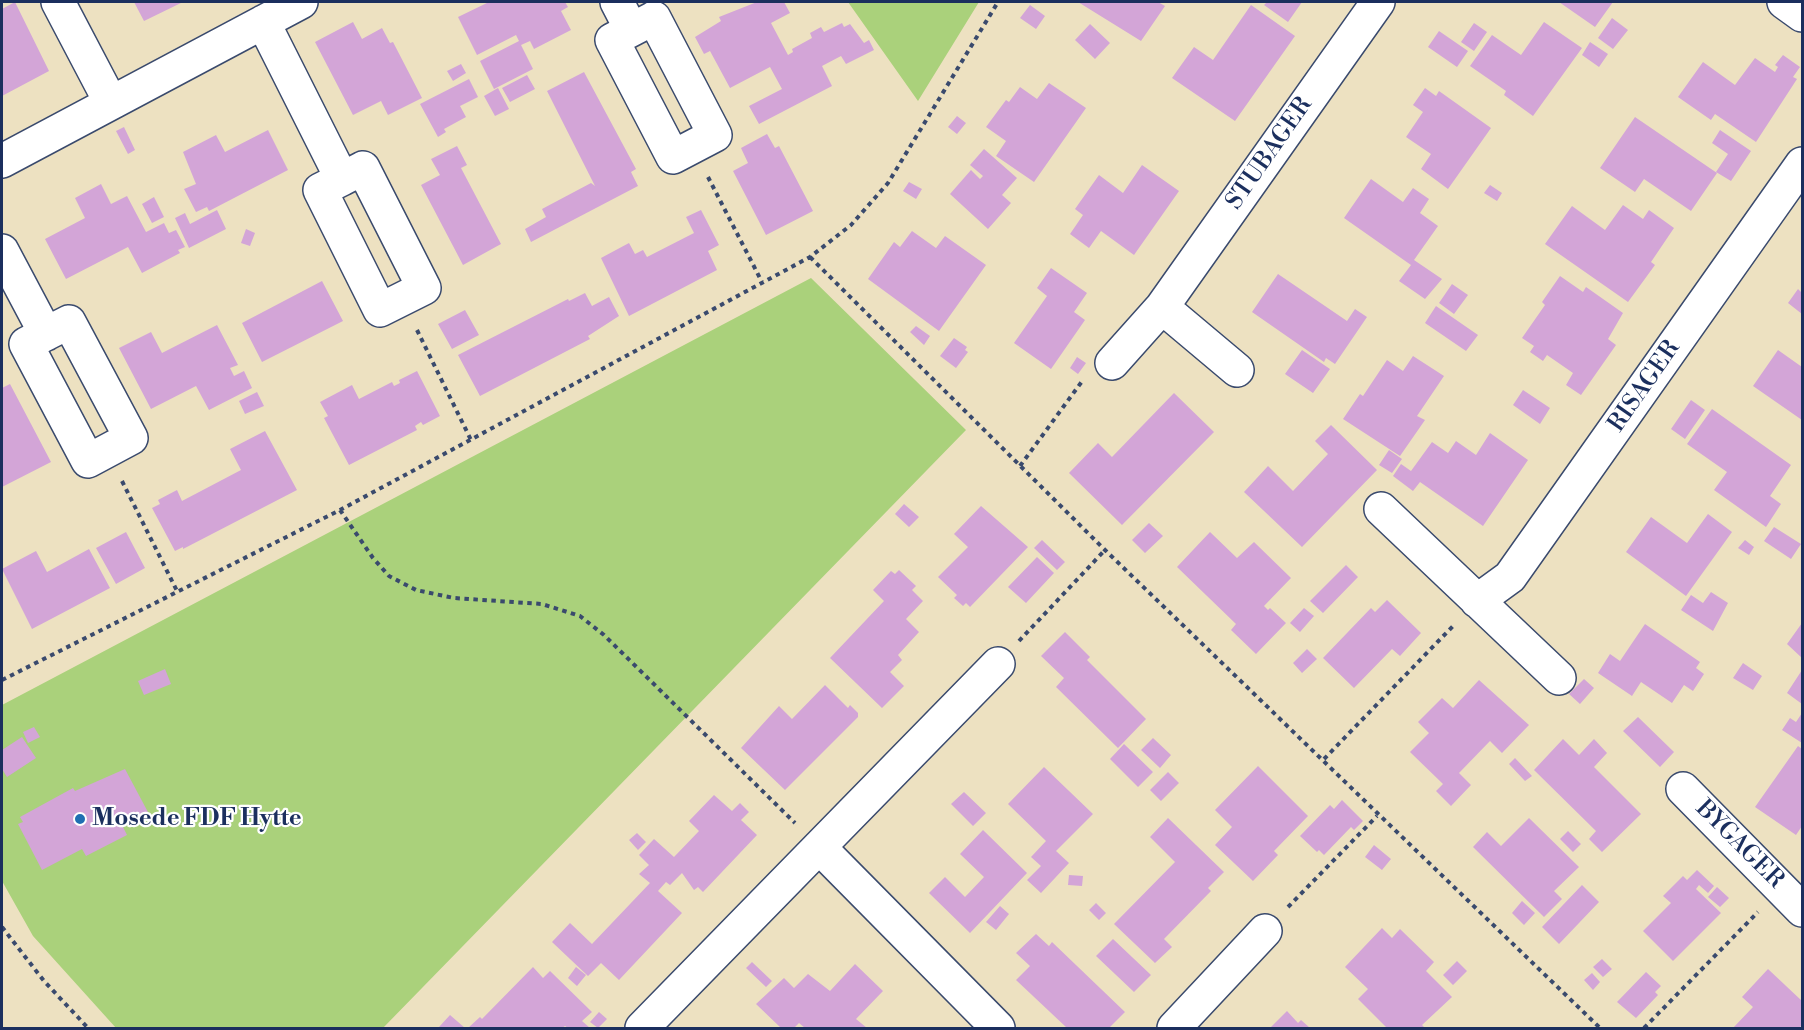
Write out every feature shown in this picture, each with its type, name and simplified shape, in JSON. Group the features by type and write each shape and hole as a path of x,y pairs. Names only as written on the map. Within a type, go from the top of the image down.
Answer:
{"street":[{"path":"58,2 111,103"},
{"path":"2,161 301,2"},
{"name":"STUBAGER","path":"1112,363 1162,307 1378,2"},
{"path":"1784,2 1803,15"},
{"path":"624,15 654,18 715,135 673,157 612,40 624,15"},
{"path":"263,22 342,179"},
{"name":"RISAGER","path":"1478,601 1510,577 1803,164"},
{"path":"363,168 424,288 381,310 320,190 342,179 363,168"},
{"path":"2,251 46,334"},
{"path":"1162,307 1238,370"},
{"path":"69,322 130,438 88,461 26,344 46,334 69,322"},
{"path":"1381,509 1559,678"},
{"path":"642,1029 998,664"},
{"name":"BYGAGER","path":"1683,789 1795,897"},
{"path":"819,847 998,1029"},
{"path":"1174,1029 1265,931"}],"path":[{"path":"2,680 340,510 810,257 851,225 888,183 998,2"},
{"path":"692,147 762,282"},
{"path":"810,257 1105,550 1324,759 1377,816 1600,1029"},
{"path":"402,299 471,440"},
{"path":"1020,466 1094,364 1112,363"},
{"path":"107,451 178,593"},
{"path":"340,510 373,558 389,576 416,590 454,598 542,604 580,616 604,635 819,847"},
{"path":"998,664 1105,550"},
{"path":"1324,759 1478,601"},
{"path":"1265,931 1377,816"},
{"path":"1644,1029 1795,897"},
{"path":"2,927 44,981 88,1029"}],"green space":[{"path":"848,2 979,2 918,101"},
{"path":"811,278 966,430 383,1028 116,1028 33,936 2,881 2,705"}],"building":[{"path":"15,2 49,71 2,96 2,9"},
{"path":"134,2 183,2 144,21"},
{"path":"489,2 565,2 568,7 561,11 571,30 534,49 530,41 521,45 533,69 494,89 480,61 519,41 516,35 477,55 458,17"},
{"path":"757,2 784,2 790,13 771,23 788,55 793,52 792,49 812,38 810,33 821,27 824,32 842,23 844,27 850,24 864,43 869,40 874,50 846,64 841,56 822,66 832,86 759,124 749,106 782,89 770,67 730,88 710,51 704,54 695,37 721,21 719,17"},
{"path":"1078,2 1158,2 1165,6 1141,41"},
{"path":"1267,2 1302,2 1288,22 1264,5"},
{"path":"1559,2 1613,2 1595,27"},
{"path":"1030,5 1045,16 1036,29 1020,18"},
{"path":"1251,5 1295,36 1235,121 1172,78 1194,47 1213,60"},
{"path":"1612,18 1628,30 1613,49 1598,38"},
{"path":"353,22 362,39 382,28 390,43 393,42 422,98 388,115 381,101 353,115 315,42"},
{"path":"1544,22 1582,48 1533,116 1504,95 1506,91 1470,66 1492,35 1521,55"},
{"path":"1474,23 1487,32 1474,51 1461,42"},
{"path":"1090,24 1110,43 1095,59 1075,40"},
{"path":"1439,31 1468,51 1457,67 1428,47"},
{"path":"1590,42 1608,54 1599,67 1582,55"},
{"path":"1783,55 1800,67 1793,77 1797,79 1756,142 1715,114 1711,120 1678,97 1703,62 1735,85 1755,58 1775,72 1778,67 1775,65"},
{"path":"461,64 466,73 453,81 447,71"},
{"path":"584,72 636,169 631,172 638,186 531,242 525,229 546,217 542,209 591,183 595,186 547,91"},
{"path":"527,75 535,89 510,102 502,88"},
{"path":"469,79 478,97 460,106 466,117 444,129 446,132 438,137 420,104"},
{"path":"1049,83 1086,108 1034,182 996,156 1006,141 986,127 1006,100 1009,102 1020,87 1037,99"},
{"path":"498,88 509,109 495,116 484,96"},
{"path":"1425,88 1436,96 1439,91 1491,128 1448,189 1421,169 1431,154 1406,137 1423,112 1413,105"},
{"path":"957,116 966,123 957,134 948,127"},
{"path":"1635,117 1717,173 1691,211 1644,179 1635,192 1600,168"},
{"path":"124,127 135,150 128,154 116,131"},
{"path":"268,130 288,170 209,211 207,207 196,212 184,189 196,184 183,152 216,135 225,152"},
{"path":"1720,130 1751,151 1731,181 1716,172 1728,154 1712,143"},
{"path":"767,134 775,148 779,146 813,211 766,235 733,171 748,163 741,148"},
{"path":"457,146 467,165 461,168 501,244 463,265 421,185 440,175 431,159"},
{"path":"984,149 1017,178 1002,195 1011,203 988,229 950,194 971,170 980,179 983,176 970,165"},
{"path":"1142,165 1179,191 1134,255 1101,231 1089,248 1070,234 1083,215 1075,209 1099,175 1123,193"},
{"path":"1371,179 1403,202 1413,188 1429,199 1420,213 1438,226 1414,260 1442,279 1425,299 1399,281 1411,265 1344,218"},
{"path":"909,182 922,189 916,199 903,191"},
{"path":"101,184 111,204 127,196 146,232 164,223 169,233 176,230 185,247 178,250 180,253 142,273 128,247 66,279 45,239 85,218 75,198"},
{"path":"1490,185 1502,193 1497,201 1484,193"},
{"path":"154,197 164,217 152,223 142,204"},
{"path":"1623,205 1643,219 1649,210 1674,228 1651,262 1655,265 1628,302 1545,244 1572,206 1605,230"},
{"path":"217,210 226,229 189,248 175,218 185,213 190,224"},
{"path":"701,210 719,245 708,251 717,270 629,316 601,258 629,243 635,254 643,250 647,257 694,233 686,217"},
{"path":"246,229 255,233 250,246 241,243"},
{"path":"912,231 936,248 945,236 986,265 939,331 868,279 894,242 900,247"},
{"path":"1051,268 1087,293 1074,312 1085,320 1051,369 1014,343 1047,296 1037,288"},
{"path":"1278,274 1347,321 1355,309 1367,317 1335,364 1326,358 1324,362 1252,312"},
{"path":"1560,276 1583,292 1586,287 1623,313 1608,339 1616,345 1581,395 1566,385 1573,373 1547,355 1543,361 1530,352 1534,346 1522,338 1545,305 1542,302"},
{"path":"322,281 343,321 262,362 242,323"},
{"path":"1452,284 1468,295 1454,314 1439,303"},
{"path":"1798,289 1802,293 1802,314 1788,303"},
{"path":"585,293 592,306 609,297 619,316 588,336 590,339 480,396 458,355 568,299 569,301"},
{"path":"1436,306 1478,335 1466,351 1425,323"},
{"path":"465,310 479,335 452,349 438,324"},
{"path":"217,325 238,365 230,368 234,376 244,371 252,388 209,410 196,386 151,409 119,348 151,332 162,353"},
{"path":"916,326 930,336 924,345 910,332"},
{"path":"954,338 967,347 965,350 968,352 956,368 940,356"},
{"path":"1302,350 1330,369 1313,393 1285,374"},
{"path":"1778,350 1802,367 1802,420 1753,386"},
{"path":"1413,356 1444,376 1417,416 1425,420 1400,456 1343,419 1360,394 1363,396 1387,360 1403,371"},
{"path":"1077,357 1086,363 1078,374 1070,368"},
{"path":"417,371 440,416 423,425 421,422 415,426 417,430 349,465 324,418 328,416 320,402 352,385 359,399 392,382 394,386 400,383 399,380"},
{"path":"10,384 51,462 2,487 2,388"},
{"path":"1523,390 1550,408 1540,424 1513,405"},
{"path":"257,392 264,406 245,414 239,401"},
{"path":"1174,393 1214,432 1122,525 1069,473 1098,443 1112,457"},
{"path":"1691,400 1705,410 1685,439 1671,429"},
{"path":"1712,409 1791,465 1770,496 1781,504 1766,527 1714,490 1727,472 1687,444"},
{"path":"1331,425 1377,470 1302,547 1244,492 1268,466 1293,491 1328,454 1315,441"},
{"path":"265,431 297,490 175,551 152,508 160,504 158,500 177,490 182,501 241,470 230,449"},
{"path":"1490,433 1528,460 1483,526 1420,482 1413,491 1393,476 1401,464 1411,471 1432,442 1448,453 1456,441 1476,455"},
{"path":"1389,450 1402,459 1392,473 1379,465"},
{"path":"904,504 919,517 909,527 895,514"},
{"path":"981,506 1028,547 970,607 966,603 963,606 954,598 957,595 938,577 968,547 954,534"},
{"path":"1708,514 1732,532 1686,596 1626,552 1651,517 1687,543"},
{"path":"1149,523 1163,536 1145,553 1132,540"},
{"path":"1774,527 1801,544 1791,559 1764,541"},
{"path":"126,532 145,568 116,584 96,548"},
{"path":"1210,532 1237,558 1254,542 1291,578 1264,606 1268,610 1270,608 1286,623 1256,654 1231,630 1236,624 1177,567"},
{"path":"1042,540 1065,562 1057,570 1034,548"},
{"path":"1745,540 1754,547 1749,555 1738,548"},
{"path":"89,549 110,588 32,629 2,569 36,551 47,572"},
{"path":"1037,557 1054,573 1026,603 1008,587"},
{"path":"1346,565 1358,577 1323,613 1310,601"},
{"path":"899,570 916,586 912,590 923,601 906,619 919,632 898,655 902,660 890,672 904,686 882,708 830,658 884,601 873,590 891,571 895,574"},
{"path":"1711,592 1728,603 1713,631 1681,610 1691,595 1703,603"},
{"path":"1387,600 1421,633 1400,656 1392,649 1354,688 1323,658 1371,608 1375,612"},
{"path":"1304,608 1314,616 1300,632 1290,623"},
{"path":"1802,623 1802,658 1787,644"},
{"path":"1645,624 1700,662 1696,668 1704,674 1693,691 1684,685 1672,703 1641,682 1632,696 1598,673 1610,654 1620,661"},
{"path":"1065,632 1090,657 1087,660 1146,719 1118,748 1056,687 1064,678 1041,656"},
{"path":"1307,649 1317,659 1302,673 1293,663"},
{"path":"1743,663 1762,676 1753,690 1733,678"},
{"path":"165,669 171,684 144,695 138,681"},
{"path":"1802,670 1802,704 1787,693"},
{"path":"1584,679 1594,688 1580,704 1569,694"},
{"path":"1479,680 1529,725 1502,753 1490,741 1459,773 1471,785 1451,806 1436,791 1443,784 1410,752 1429,733 1418,722 1442,698 1453,708"},
{"path":"825,685 848,708 850,705 858,713 858,717 785,790 741,748 779,706 792,719"},
{"path":"1802,713 1802,743 1782,730 1790,718 1796,722"},
{"path":"1638,717 1674,752 1660,767 1623,731"},
{"path":"34,727 40,737 28,743 23,732"},
{"path":"22,737 36,758 7,777 2,769 2,750"},
{"path":"1153,738 1171,755 1160,768 1141,750"},
{"path":"1563,739 1579,755 1594,739 1607,753 1594,767 1641,814 1602,852 1589,839 1596,831 1534,770"},
{"path":"1124,744 1153,772 1138,787 1110,759"},
{"path":"1798,746 1802,749 1802,826 1796,835 1755,807"},
{"path":"1515,758 1532,776 1525,781 1509,764"},
{"path":"1258,766 1308,816 1274,851 1278,855 1253,881 1215,845 1232,827 1215,810"},
{"path":"1044,767 1093,814 1056,851 1069,863 1041,893 1027,880 1041,866 1031,857 1046,841 1008,804"},
{"name":"Mosede FDF Hytte","path":"125,769 149,814 123,827 127,835 86,856 82,849 42,870 18,824 23,822 20,817 73,788 75,791"},
{"path":"1168,772 1179,783 1161,801 1150,790"},
{"path":"964,792 986,813 973,826 951,804"},
{"path":"714,795 732,811 740,803 749,812 741,820 757,835 703,892 698,887 694,890 682,873 670,885 666,882 658,891 682,913 619,980 601,963 588,976 552,942 570,923 592,944 650,883 639,874 649,865 639,855 654,839 674,857 699,831 689,821"},
{"path":"1342,800 1363,821 1354,830 1351,827 1324,855 1319,850 1317,852 1300,836 1330,805 1334,809"},
{"path":"1168,818 1224,872 1208,888 1211,891 1164,939 1172,947 1155,963 1114,924 1175,862 1150,837"},
{"path":"1529,818 1579,867 1554,891 1562,899 1544,917 1473,847 1487,832 1501,846"},
{"path":"983,830 1027,873 970,933 929,893 945,877 965,897 984,877 960,854"},
{"path":"1568,831 1581,844 1573,852 1560,839"},
{"path":"637,833 646,842 638,850 629,840"},
{"path":"1374,845 1391,859 1382,870 1365,857"},
{"path":"1697,870 1714,886 1708,893 1699,885 1696,889 1721,913 1673,961 1643,931 1671,903 1663,896 1683,876 1687,880"},
{"path":"1069,875 1083,876 1082,886 1068,885"},
{"path":"1582,885 1599,902 1559,944 1542,927"},
{"path":"1717,887 1729,898 1720,907 1708,897"},
{"path":"1522,901 1535,913 1524,925 1512,913"},
{"path":"1096,903 1106,913 1099,920 1089,910"},
{"path":"1000,906 1009,914 996,930 986,922"},
{"path":"1382,928 1392,938 1400,929 1434,962 1426,971 1452,997 1422,1025 1425,1028 1387,1028 1358,999 1368,989 1345,967"},
{"path":"1036,934 1049,946 1052,942 1125,1012 1109,1028 1067,1028 1016,980 1030,966 1016,953"},
{"path":"1113,939 1151,975 1134,992 1096,956"},
{"path":"1602,959 1612,969 1603,977 1593,967"},
{"path":"1457,961 1467,971 1453,985 1443,975"},
{"path":"752,962 772,981 766,987 746,968"},
{"path":"855,964 883,991 856,1019 867,1028 805,1028 799,1023 794,1028 781,1028 756,1004 784,978 794,988 808,974 830,991"},
{"path":"533,967 543,978 550,971 592,1012 582,1021 590,1028 565,1026 562,1028 468,1028 480,1017 482,1019"},
{"path":"576,967 586,975 577,986 568,978"},
{"path":"1768,969 1802,1001 1802,1025 1799,1028 1733,1028 1753,1007 1742,997"},
{"path":"1646,972 1661,986 1655,992 1658,995 1636,1018 1617,1002"},
{"path":"1592,973 1600,982 1593,990 1584,980"},
{"path":"1287,1011 1298,1023 1301,1020 1310,1028 1270,1028"},
{"path":"599,1012 607,1019 598,1028 590,1022"},
{"path":"450,1015 465,1028 439,1027"}],"place":[{"name":"Mosede FDF Hytte","path":"80,819"}]}
